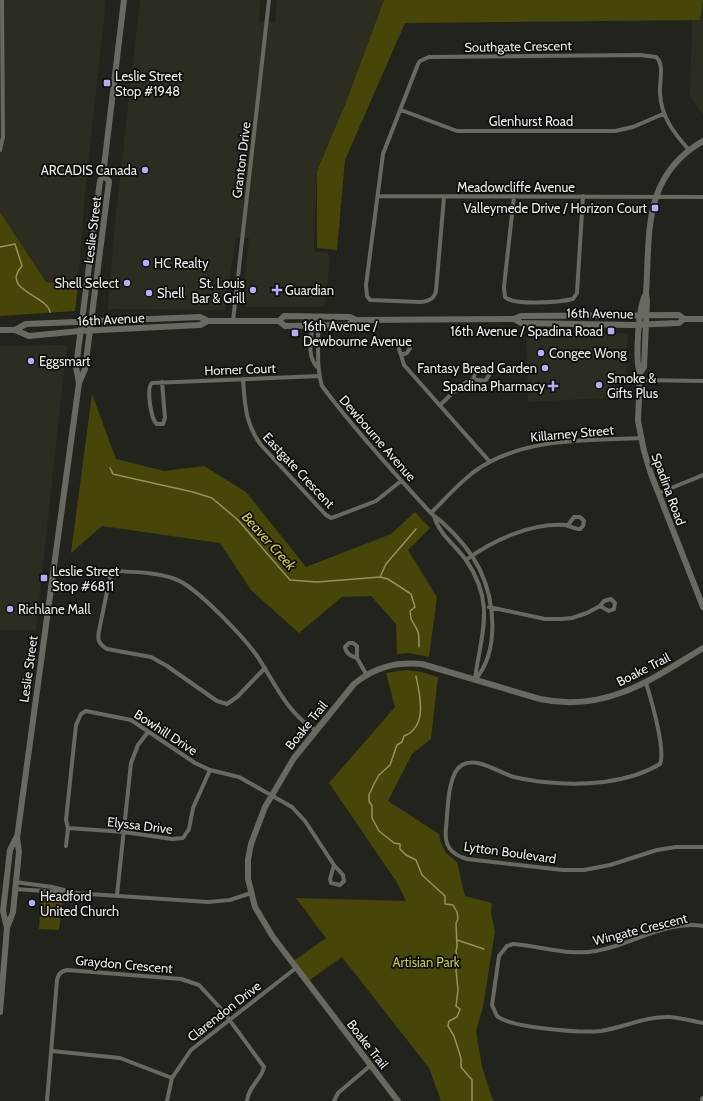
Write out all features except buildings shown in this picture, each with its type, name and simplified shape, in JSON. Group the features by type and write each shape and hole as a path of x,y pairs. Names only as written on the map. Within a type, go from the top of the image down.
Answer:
{"main road":[{"name":"Leslie Street","path":"79,384 76,367 80,331 100,180 104,175 124,0"},
{"name":"Spadina Road","path":"703,141 689,150 674,164 662,181 654,197 643,325 637,366 640,377 638,421 641,438 658,493 703,607"},
{"name":"Leslie Street","path":"0,1012 8,928 13,912 19,852 17,838 79,384 85,369 109,181 104,175"},
{"name":"16th Avenue","path":"279,321 284,316 350,317 356,320 514,319 521,316 679,315 684,319 703,319"},
{"name":"16th Avenue","path":"15,330 26,324 200,317 208,321 279,321 285,326 347,325 356,320"},
{"name":"16th Avenue","path":"514,319 521,323 643,325 679,323 684,319"},
{"name":"16th Avenue","path":"0,330 15,330 29,336 80,331 200,325 208,321"},
{"name":"Boake Trail","path":"398,1101 296,968 260,918 255,907 248,879 248,860 251,844 260,819 294,758 315,730 354,684 366,674 385,666 413,663 430,666 540,699 567,703 603,699 646,683 703,648"},
{"name":"Leslie Street","path":"8,928 3,911 3,884 10,850 17,838"},
{"path":"3,884 15,885"}],"street":[{"path":"0,150 3,137 2,0"},
{"name":"Granton Drive","path":"233,322 269,0"},
{"name":"Southgate Crescent","path":"444,197 435,294 428,301 421,302 374,301 367,296 366,285 383,154 418,64 420,61 428,57 640,55 656,57 660,63 660,96 663,114 689,150"},
{"name":"Glenhurst Road","path":"400,110 450,129 476,131 615,131 626,129 663,114"},
{"name":"Meadowcliffe Avenue","path":"378,196 703,197"},
{"path":"514,196 504,287 505,297 508,300 517,301 562,302 573,299 577,293 583,196"},
{"name":"Dewbourne Avenue","path":"315,316 314,325 312,328 310,354 312,361 317,367"},
{"name":"Dewbourne Avenue","path":"314,325 318,328 319,359 317,367 322,386 402,481 460,542 478,567 486,586 491,607 492,625 489,650 482,672 475,680"},
{"path":"402,356 404,365 441,404 490,462"},
{"name":"Horner Court","path":"162,382 319,376"},
{"path":"640,377 703,381"},
{"name":"Eastgate Crescent","path":"243,379 246,414 253,435 326,515 331,518 376,500 402,481"},
{"path":"441,404 465,383 473,379"},
{"path":"162,382 165,418 163,424 158,424 153,420 148,389 152,383 162,382"},
{"name":"Killarney Street","path":"432,514 465,479 490,462 523,448 540,445 641,438"},
{"path":"658,493 703,475"},
{"name":"Dewbourne Avenue","path":"432,514 437,526 466,560 473,573 485,608 485,628 475,680"},
{"path":"466,560 527,529 544,525 568,525"},
{"path":"265,668 237,697 226,704 217,701 167,666 151,657 107,649 101,645 98,639 109,575 115,571 153,574 174,579 189,586 243,639 265,668 294,714 315,730"},
{"path":"485,608 491,607 545,619 561,619 572,618 600,606"},
{"path":"357,658 366,674"},
{"name":"Lytton Boulevard","path":"646,683 656,718 662,754 660,764 638,774 608,781 572,784 543,782 515,777 473,762 464,764 453,776 446,836 448,848 455,854 467,859 573,870 604,866 664,849 690,846 703,847"},
{"name":"Bowhill Drive","path":"66,846 68,828 66,820 76,726 81,714 86,711 122,716 138,724 183,756 210,770 239,777 292,807 343,875 344,881 340,885 334,885 330,881 334,865"},
{"path":"117,895 131,762 138,745 148,732"},
{"name":"Elyssa Drive","path":"68,828 124,832 172,839 183,838 189,830 193,808 210,770"},
{"path":"15,885 53,892 66,891 208,902 230,900 251,893"},
{"name":"Wingate Crescent","path":"703,926 678,927 595,951 581,952 513,944 506,946 499,956 492,1005 497,1016 509,1022 576,1031 601,1031 647,1019 670,1017 703,1023"},
{"name":"Clarendon Drive","path":"167,1101 172,1078 191,1050 296,968"},
{"name":"Graydon Crescent","path":"52,1052 57,980 58,975 62,971 67,970 181,979 193,982 205,990 229,1019"},
{"path":"229,1019 264,1067 250,1091 247,1101"},
{"path":"47,1101 52,1052 120,1058 172,1078"},
{"path":"334,1101 338,1093 371,1066"}],"shaded area":[{"path":"0,0 106,0 84,205 78,286 46,282 0,212"},
{"path":"140,0 261,0 259,21 275,23 277,0 384,0 346,102 317,171 314,251 328,253 330,260 324,307 246,307 242,304 249,238 236,238 225,310 108,309 115,220"},
{"path":"703,4 703,115 690,96 692,20 700,20"},
{"path":"628,333 625,397 528,402 526,335"},
{"path":"67,345 36,630 0,630 0,346"}],"green space":[{"path":"384,0 703,0 700,20 405,23 345,160 337,250 317,248 317,171 346,102"},
{"path":"0,212 46,282 78,286 75,311 0,316"},
{"path":"92,394 116,459 164,471 204,466 246,492 306,567 391,534 415,512 430,528 408,550 437,597 429,657 409,653 397,654 396,624 371,596 342,597 299,633 251,590 220,543 102,526 71,553"},
{"name":"Artisian Park","path":"406,670 422,672 438,677 431,739 412,754 388,801 439,834 441,843 446,853 457,862 465,896 492,903 491,913 495,931 483,1007 476,1031 482,1067 493,1101 441,1101 429,1068 342,957 307,982 292,962 326,938 296,898 406,901 396,881 329,783 395,707 386,673"},
{"path":"41,898 63,899 59,930 39,929"}],"waterway":[{"name":"Beaver Creek","path":"0,247 15,244 22,266 17,274 17,281 20,287 41,301 47,306 50,312"},
{"name":"Beaver Creek","path":"110,468 113,474 193,492 212,498 238,520 290,580 317,582 380,577 388,579 411,594 415,607 410,611 411,619 418,632 419,647"},
{"path":"380,577 386,564 416,529"},
{"name":"Beaver Creek","path":"416,676 420,701 417,726 412,732 404,736 402,742 397,745 390,765 379,775 374,784 369,795 369,801 372,806 372,818 379,831 394,843 400,844 400,849 406,855 416,860 422,875 445,896 445,904 453,905 457,912 456,951 458,962 456,970 458,990 456,1006 460,1009 457,1017 449,1021 448,1026 454,1036 461,1058 461,1067 472,1080 472,1101"},
{"path":"457,940 484,949"}],"place":[{"name":"Leslie Street Stop #1948","path":"107,83"},
{"name":"ARCADIS Canada","path":"145,170"},
{"name":"Valleymede Drive / Horizon Court","path":"655,208"},
{"name":"HC Realty","path":"146,263"},
{"name":"Shell Select","path":"127,283"},
{"name":"St. Louis Bar & Grill","path":"253,290"},
{"name":"Guardian","path":"277,290"},
{"name":"Shell","path":"149,293"},
{"name":"16th Avenue / Spadina Road","path":"611,331"},
{"name":"16th Avenue / Dewbourne Avenue","path":"295,333"},
{"name":"Congee Wong","path":"541,353"},
{"name":"Eggsmart","path":"31,361"},
{"name":"Fantasy Bread Garden","path":"545,368"},
{"name":"Smoke & Gifts Plus","path":"599,385"},
{"name":"Spadina Pharmacy","path":"553,386"},
{"name":"Leslie Street Stop #6811","path":"44,578"},
{"name":"Richlane Mall","path":"10,609"},
{"name":"Headford United Church","path":"32,903"}]}
